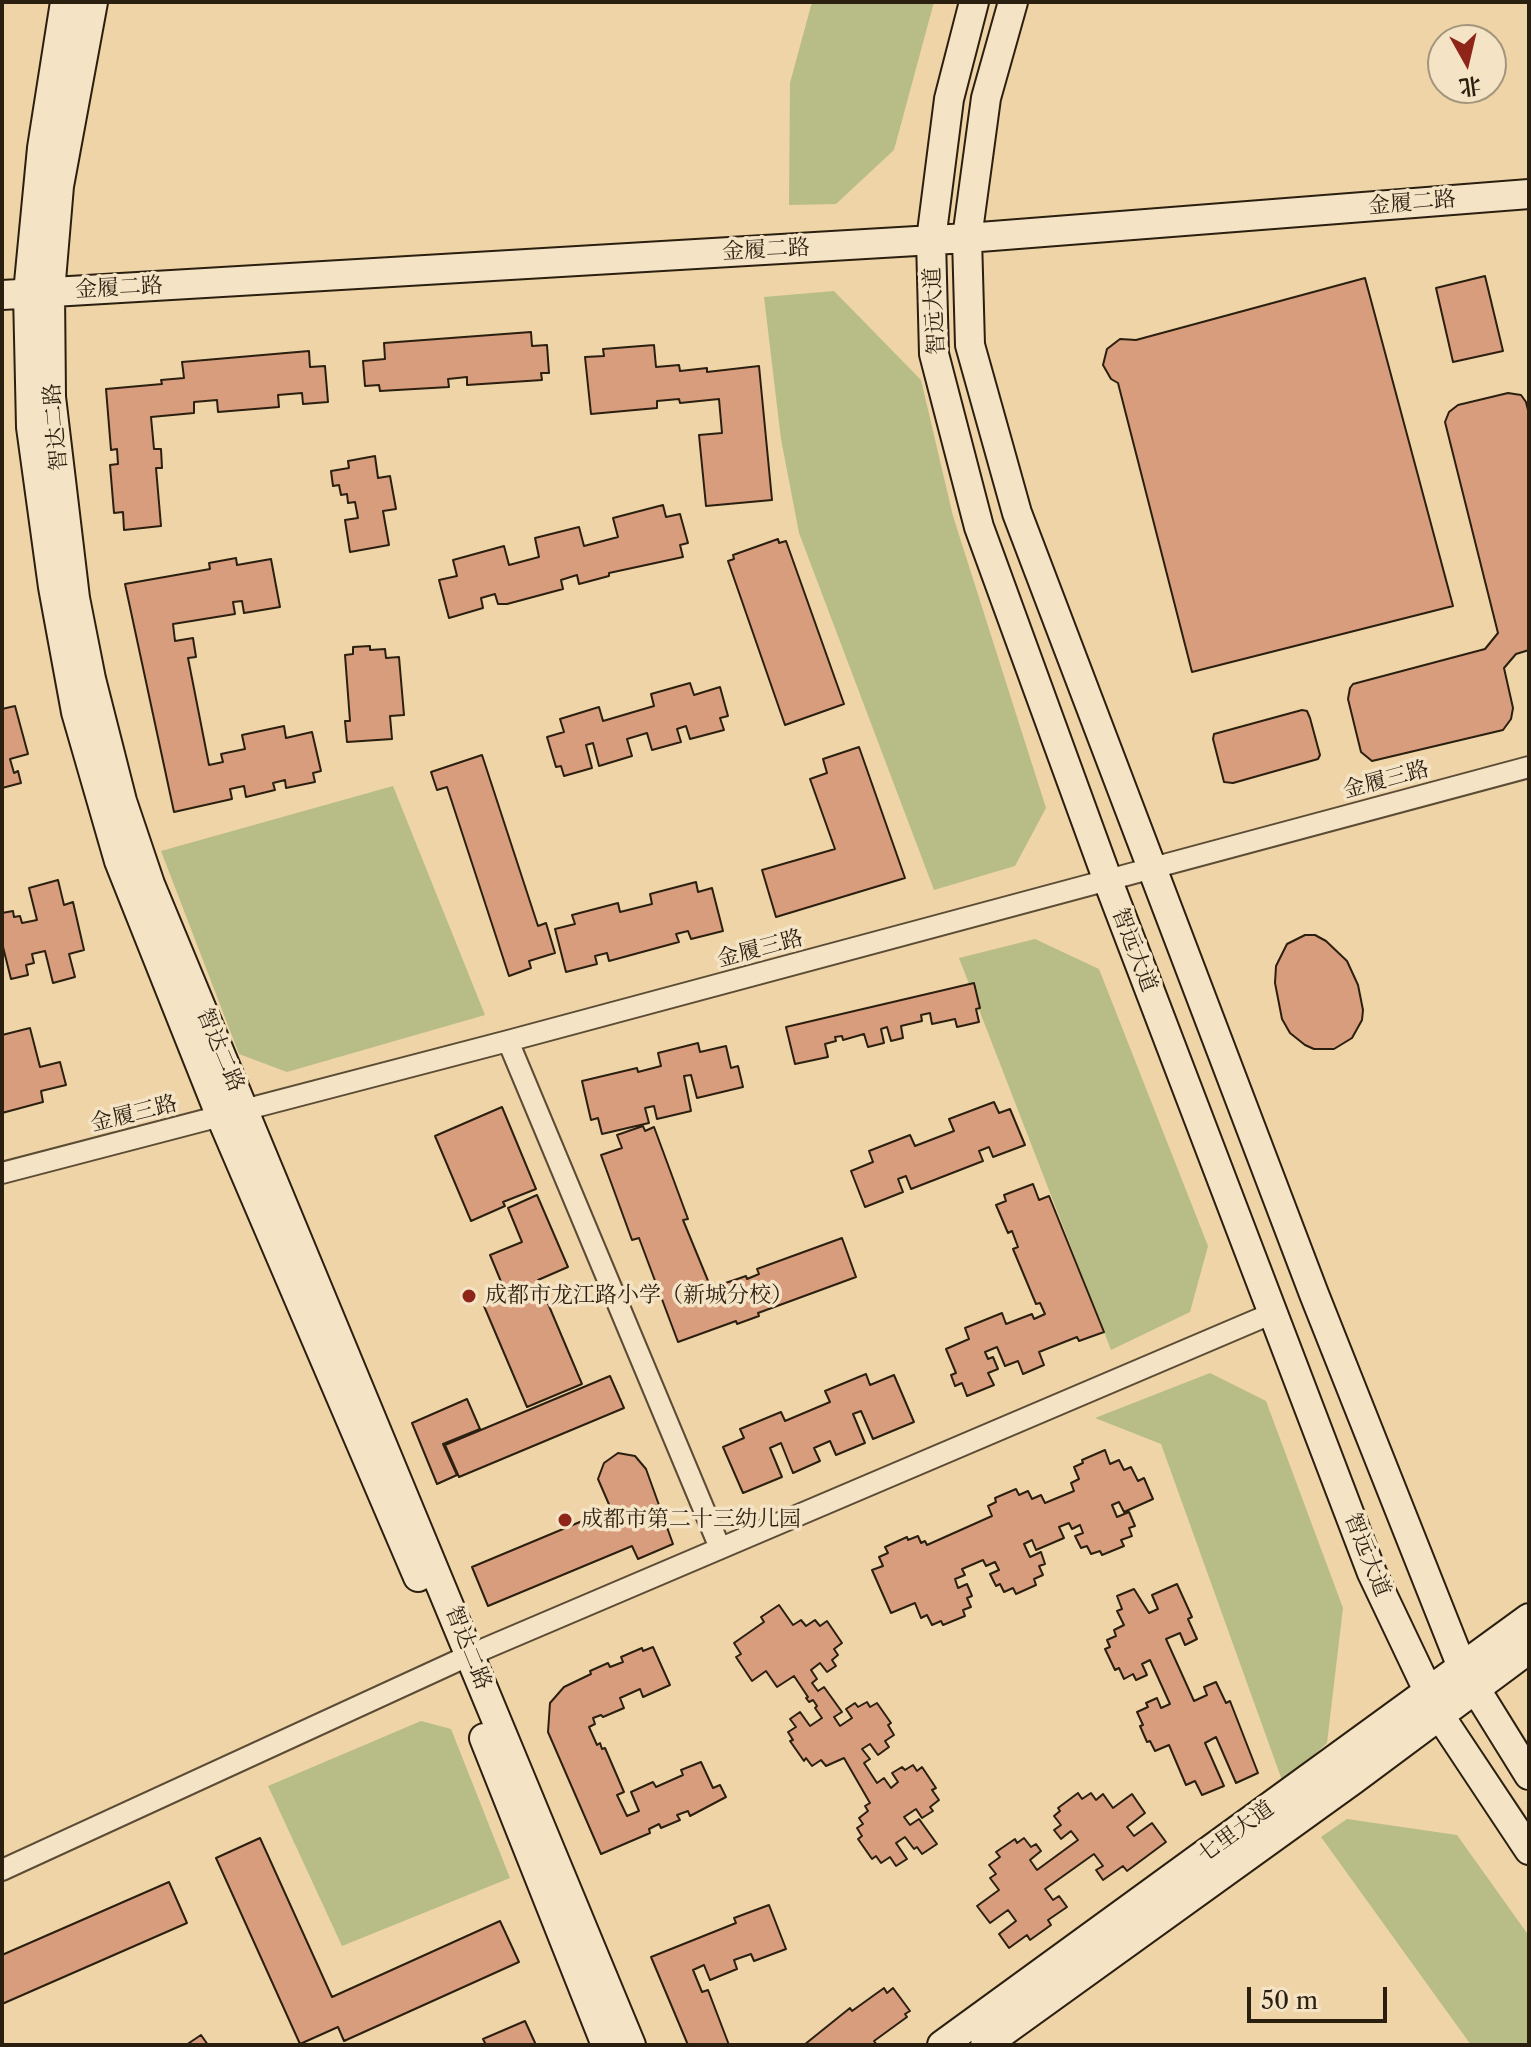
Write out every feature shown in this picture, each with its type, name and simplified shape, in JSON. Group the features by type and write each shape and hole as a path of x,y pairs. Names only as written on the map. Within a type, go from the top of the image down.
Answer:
{"main road":[{"name":"智达二路","path":"65,2 42,148 27,293 31,427 53,587 76,712 119,861 233,1114 462,1659 631,2045"},
{"name":"智达二路","path":"27,293 59,186 93,2"},
{"name":"智远大道","path":"974,2 949,99 931,240 934,354 979,527 1108,881 1372,1573 1434,1704 1529,1850"},
{"name":"智远大道","path":"1013,2 986,98 967,238 970,345 1017,513 1314,1294 1468,1678 1529,1775"},
{"name":"金履二路","path":"27,293 967,238 1529,194"},
{"name":"七里大道","path":"985,2045 1468,1678 1529,1618"},
{"name":"七里大道","path":"1468,1678 1529,1649"},
{"name":"智达二路","path":"462,1659 606,2045"},
{"name":"七里大道","path":"942,2045 1434,1704"}],"street":[{"name":"金履三路","path":"2,1173 508,1041 1529,767"},
{"path":"508,1041 720,1548"},
{"path":"2,1870 462,1659 1273,1313"}],"green space":[{"path":"812,2 934,2 894,150 836,204 789,205 790,83"},
{"path":"834,291 921,380 953,516 1046,808 1015,866 934,890 799,533 781,439 764,297"},
{"path":"393,786 485,1015 287,1072 239,1054 161,851"},
{"path":"1035,939 1099,969 1208,1246 1190,1312 1111,1350 959,958"},
{"path":"1210,1373 1266,1401 1343,1608 1327,1743 1283,1783 1161,1444 1095,1418"},
{"path":"421,1721 451,1729 510,1878 342,1946 268,1786"},
{"path":"1347,1819 1457,1835 1529,1936 1529,2045 1471,2045 1321,1837"}],"building":[{"path":"1485,276 1503,351 1453,362 1436,288"},
{"path":"1365,278 1453,606 1192,672 1118,383 1111,379 1103,365 1107,349 1120,339 1136,340"},
{"path":"531,332 532,346 547,345 549,373 541,373 542,380 467,385 467,377 448,379 449,387 380,391 379,385 365,386 363,361 385,359 384,343"},
{"path":"654,345 656,367 679,365 680,371 707,368 707,372 759,366 772,500 706,506 699,435 722,433 719,399 680,403 679,399 657,401 657,408 591,414 585,357 604,356 603,349"},
{"path":"309,351 310,367 325,366 328,402 303,404 302,393 278,395 279,407 218,412 217,400 194,402 194,413 151,417 154,449 161,449 162,468 156,468 161,526 124,530 123,512 114,513 110,465 118,464 117,449 111,450 106,389 162,384 161,380 184,378 182,362"},
{"path":"1508,393 1521,395 1529,414 1529,650 1516,654 1504,668 1513,708 1511,719 1503,730 1372,761 1361,752 1348,699 1353,684 1485,649 1498,633 1445,422 1449,412 1458,405"},
{"path":"375,456 378,478 390,476 396,509 383,511 389,545 350,552 345,520 358,518 355,502 348,503 347,494 341,495 339,485 333,486 331,471 349,468 348,461"},
{"path":"663,505 666,517 680,514 688,543 680,545 683,557 609,573 609,576 579,584 577,575 561,580 563,589 507,604 498,604 495,594 481,598 483,608 449,618 439,580 457,576 453,560 504,546 509,565 539,557 535,538 579,527 584,546 618,537 613,518"},
{"path":"778,539 779,543 786,541 844,704 785,725 728,561 734,559 733,555"},
{"path":"236,558 237,565 271,559 280,607 244,613 242,601 233,602 235,614 173,624 175,641 193,638 196,657 188,658 209,765 223,762 221,754 245,749 242,735 284,726 286,738 312,732 321,771 313,773 315,782 286,788 285,780 273,783 275,790 246,797 244,786 230,789 232,799 174,812 125,584 210,569 209,563"},
{"path":"370,646 370,650 385,649 386,658 399,657 404,715 390,716 392,739 347,742 345,721 350,721 345,655 353,654 353,647"},
{"path":"690,683 694,695 720,687 728,716 720,718 724,730 690,739 686,726 677,729 681,742 652,750 647,733 627,739 632,756 599,766 593,743 586,745 592,768 564,776 561,766 556,767 547,737 564,732 560,719 599,707 603,721 654,706 651,694"},
{"path":"15,706 28,754 10,759 21,783 2,788 2,709"},
{"path":"1307,711 1310,718 1320,755 1318,759 1233,783 1224,782 1214,734"},
{"path":"859,747 905,878 776,917 762,870 835,849 810,779 827,773 823,759"},
{"path":"482,755 538,926 546,923 555,953 529,961 531,968 509,976 447,787 437,790 431,772"},
{"path":"58,880 64,905 73,902 84,950 69,954 75,977 53,983 45,951 32,954 34,963 26,965 28,975 11,979 2,943 2,913 13,911 14,917 20,916 22,923 37,920 29,888"},
{"path":"696,882 698,892 712,888 723,931 691,939 688,931 676,934 679,942 609,961 607,953 595,956 597,964 566,972 555,929 575,924 572,915 618,903 620,912 652,904 650,894"},
{"path":"1305,935 1315,935 1326,941 1347,961 1358,985 1362,1020 1352,1038 1334,1049 1314,1049 1305,1045 1290,1033 1282,1019 1275,983 1276,966 1287,944"},
{"path":"974,983 980,1008 976,1009 979,1022 957,1027 955,1019 932,1024 930,1013 921,1015 922,1021 901,1026 903,1038 891,1041 887,1027 881,1029 884,1043 868,1047 864,1034 843,1040 842,1036 835,1037 836,1041 825,1044 828,1057 795,1064 786,1027"},
{"path":"30,1028 40,1067 60,1062 66,1085 41,1091 43,1102 2,1113 2,1035"},
{"path":"698,1043 700,1052 726,1046 731,1068 738,1066 743,1087 697,1098 691,1075 684,1076 691,1111 657,1119 654,1106 645,1108 649,1123 602,1134 598,1118 591,1120 582,1081 637,1068 638,1072 661,1066 658,1053"},
{"path":"994,1102 999,1113 1010,1109 1025,1145 993,1157 989,1147 979,1151 983,1161 911,1189 906,1176 898,1179 903,1192 865,1207 851,1171 873,1162 869,1151 910,1135 915,1146 954,1131 949,1119"},
{"path":"502,1107 536,1189 503,1202 505,1206 471,1221 435,1136"},
{"path":"643,1126 645,1131 654,1127 688,1219 683,1220 711,1288 746,1276 747,1279 759,1274 757,1269 842,1238 856,1277 758,1313 759,1316 678,1342 639,1238 632,1240 601,1155 622,1148 617,1135"},
{"path":"1033,1184 1039,1200 1049,1196 1104,1332 1079,1341 1077,1337 1039,1352 1044,1365 1023,1374 1018,1361 1005,1366 997,1347 985,1352 988,1359 993,1357 998,1369 988,1373 994,1385 967,1396 962,1383 955,1386 951,1375 956,1373 946,1349 969,1339 965,1328 1002,1313 1006,1324 1032,1314 1034,1319 1045,1314 1040,1303 1036,1304 1013,1249 1018,1247 1012,1231 1008,1233 996,1205 1006,1201 1004,1195"},
{"path":"537,1195 568,1267 538,1280 582,1384 527,1407 484,1306 507,1296 490,1255 522,1242 508,1208"},
{"path":"866,1374 870,1385 894,1375 914,1422 873,1439 861,1411 853,1414 865,1443 836,1455 830,1441 814,1448 820,1461 793,1473 781,1443 770,1448 782,1477 743,1493 723,1447 744,1438 740,1429 781,1412 785,1421 830,1402 825,1391"},
{"path":"610,1376 624,1408 459,1477 445,1445"},
{"path":"467,1399 480,1429 443,1444 457,1475 437,1484 412,1423"},
{"path":"1105,1450 1110,1464 1119,1460 1124,1470 1131,1467 1138,1481 1144,1478 1153,1499 1124,1512 1119,1502 1112,1505 1117,1517 1129,1512 1135,1526 1129,1528 1132,1536 1121,1540 1124,1546 1102,1555 1100,1551 1091,1554 1087,1546 1081,1548 1075,1536 1083,1533 1080,1525 1072,1529 1069,1523 1059,1527 1064,1538 1036,1550 1032,1540 1024,1544 1030,1557 1041,1552 1045,1564 1039,1566 1043,1575 1034,1579 1036,1585 1016,1594 1013,1588 1004,1592 1000,1584 996,1586 990,1574 999,1570 995,1562 986,1566 983,1560 962,1569 965,1575 955,1579 958,1588 967,1584 972,1596 967,1598 971,1607 963,1610 965,1616 943,1625 941,1621 932,1625 927,1615 921,1618 915,1603 891,1613 872,1570 883,1566 879,1557 888,1553 885,1547 907,1537 908,1540 918,1536 921,1543 925,1541 927,1545 992,1516 988,1506 996,1502 995,1498 1016,1489 1019,1495 1028,1491 1032,1499 1041,1495 1045,1503 1074,1491 1071,1483 1079,1479 1074,1467"},
{"path":"618,1453 635,1456 646,1469 673,1544 638,1559 632,1546 488,1606 472,1567 611,1509 598,1479 604,1463"},
{"path":"1177,1584 1192,1617 1188,1619 1197,1639 1185,1645 1180,1633 1166,1639 1194,1701 1207,1695 1204,1687 1216,1682 1226,1703 1230,1701 1258,1773 1236,1783 1216,1737 1205,1743 1224,1786 1202,1795 1195,1781 1186,1785 1169,1745 1155,1751 1140,1726 1143,1725 1137,1712 1148,1707 1146,1703 1157,1698 1161,1708 1170,1704 1150,1660 1142,1664 1147,1675 1136,1680 1133,1674 1124,1679 1119,1668 1115,1670 1105,1649 1110,1647 1107,1640 1116,1636 1114,1630 1124,1625 1117,1611 1122,1609 1117,1596 1134,1589 1149,1613 1158,1609 1152,1595"},
{"path":"779,1605 793,1625 801,1620 806,1626 815,1620 820,1626 827,1621 842,1643 834,1649 838,1655 832,1660 836,1666 827,1672 820,1663 811,1670 817,1679 812,1683 818,1691 824,1687 842,1712 834,1717 840,1726 852,1718 846,1709 855,1703 858,1707 867,1702 870,1707 877,1703 891,1723 888,1725 894,1735 885,1741 889,1747 878,1755 870,1744 862,1749 870,1759 864,1763 877,1783 884,1778 891,1788 898,1782 892,1773 913,1765 917,1771 922,1767 936,1788 932,1790 939,1800 930,1807 933,1811 922,1818 916,1809 904,1817 910,1825 919,1819 937,1844 922,1854 905,1837 896,1843 907,1859 896,1866 890,1857 881,1863 876,1856 872,1859 858,1839 862,1836 857,1828 863,1824 859,1818 868,1811 865,1806 870,1803 844,1758 826,1766 821,1760 812,1766 806,1758 804,1761 790,1741 793,1740 788,1732 796,1727 790,1719 800,1712 810,1726 822,1718 813,1700 809,1702 794,1676 777,1687 766,1671 752,1681 736,1657 741,1654 734,1643 764,1622 761,1617"},
{"path":"653,1647 670,1685 643,1697 640,1689 620,1698 624,1708 593,1718 595,1724 589,1727 597,1745 600,1743 602,1749 605,1748 624,1792 617,1795 627,1816 639,1811 631,1792 653,1782 656,1787 683,1775 681,1770 701,1762 713,1788 720,1785 726,1797 690,1816 688,1811 677,1815 680,1820 661,1828 659,1824 649,1829 650,1833 601,1854 548,1732 550,1703 564,1687 591,1674 590,1671 608,1663 610,1667 623,1662 621,1657"},
{"path":"1078,1793 1082,1799 1091,1793 1096,1800 1103,1794 1113,1808 1132,1794 1145,1813 1127,1827 1134,1836 1152,1823 1166,1842 1127,1871 1123,1866 1103,1880 1096,1870 1103,1866 1094,1854 1045,1889 1053,1900 1059,1896 1067,1907 1048,1920 1051,1925 1030,1940 1027,1935 1009,1948 999,1934 1016,1921 1008,1910 990,1923 977,1906 999,1890 990,1878 996,1874 989,1865 1000,1857 996,1852 1015,1839 1017,1843 1024,1838 1031,1847 1036,1844 1041,1851 1030,1860 1037,1870 1078,1840 1071,1831 1061,1839 1054,1830 1061,1825 1054,1816 1060,1811 1058,1808"},
{"path":"260,1838 332,1997 500,1921 519,1962 344,2041 338,2027 300,2044 216,1858"},
{"path":"169,1882 187,1923 2,2004 2,1955"},
{"path":"769,1905 786,1949 754,1961 751,1954 734,1960 737,1969 710,1980 704,1965 693,1970 702,1992 708,1990 729,2045 688,2045 651,1957 736,1923 734,1918"},
{"path":"884,1988 887,1993 893,1988 910,2011 905,2014 907,2017 874,2041 877,2045 804,2045 850,2008 852,2011"},
{"path":"525,2021 536,2045 486,2045 483,2039"},
{"path":"201,2035 208,2045 186,2045"}],"place":[{"name":"成都市龙江路小学（新城分校）","path":"469,1296"},
{"name":"成都市第二十三幼儿园","path":"565,1520"}]}
